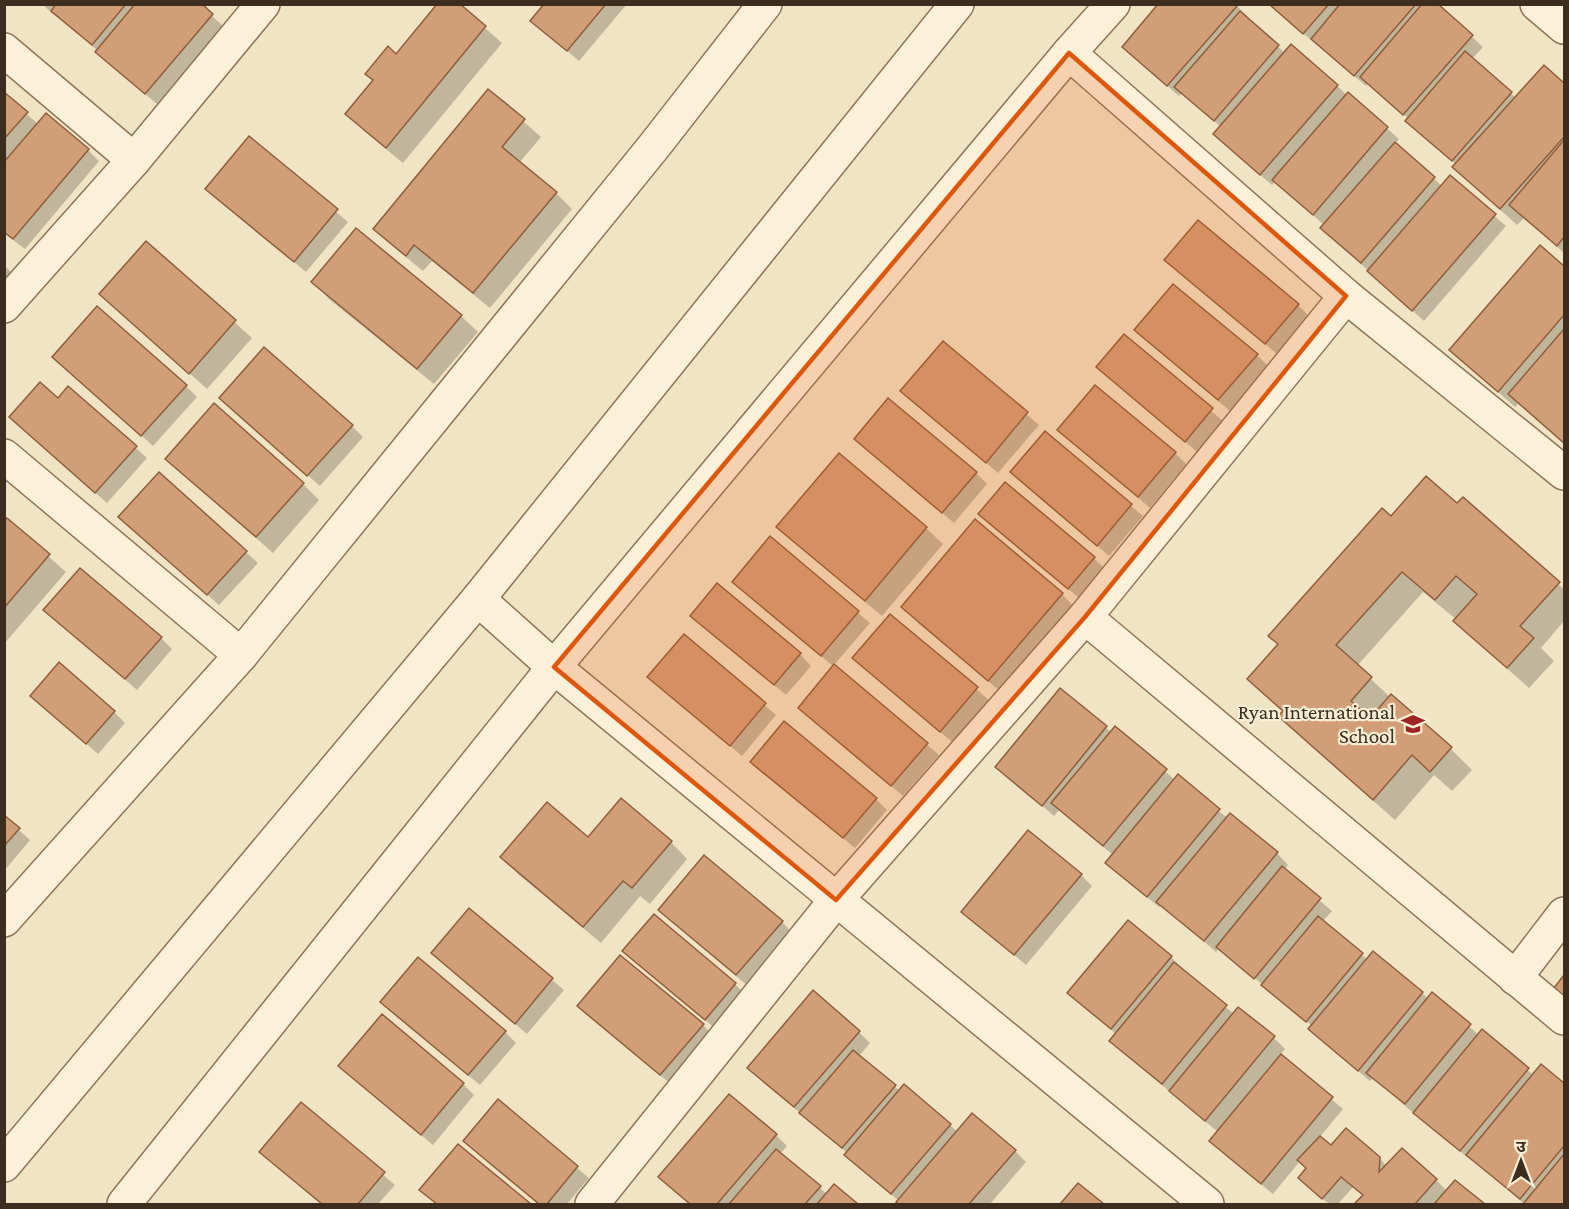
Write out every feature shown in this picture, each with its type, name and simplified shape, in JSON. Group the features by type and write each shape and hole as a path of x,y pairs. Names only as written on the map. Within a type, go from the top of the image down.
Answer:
{"street":[{"path":"4,306 134,160 262,4"},
{"path":"4,920 241,655 648,154 765,4"},
{"path":"4,1165 478,599 957,4"},
{"path":"124,1204 554,667 1069,53 1113,4"},
{"path":"4,50 134,160"},
{"path":"1069,53 1346,296 1564,473"},
{"path":"609,1198 836,900 1085,617 1346,296"},
{"path":"4,456 241,655"},
{"path":"478,599 554,667 1207,1204"},
{"path":"1085,617 1564,1018"},
{"path":"1515,978 1564,914"}],"highlighted area":[{"path":"1069,53 1346,296 1085,617 836,900 554,667"}],"building":[{"path":"56,4 126,4 92,45 51,11"},
{"path":"135,4 202,4 213,14 145,94 95,52"},
{"path":"437,4 460,4 486,26 386,148 345,114 373,80 365,74 388,46 396,54"},
{"path":"544,4 606,4 567,51 530,21"},
{"path":"1158,4 1238,5 1167,86 1122,47"},
{"path":"1269,4 1329,4 1303,34"},
{"path":"1340,4 1416,4 1354,76 1311,39"},
{"path":"1422,4 1438,4 1473,35 1403,115 1360,77"},
{"path":"1240,11 1279,45 1214,121 1174,87"},
{"path":"1291,44 1338,85 1260,175 1213,134"},
{"path":"1465,51 1512,92 1452,161 1405,121"},
{"path":"1544,65 1564,83 1564,137 1500,209 1452,167"},
{"path":"488,89 525,119 502,147 557,192 473,293 414,245 406,256 373,229"},
{"path":"4,92 28,112 4,139"},
{"path":"1348,92 1388,127 1313,215 1272,180"},
{"path":"46,113 89,149 13,239 4,232 4,162"},
{"path":"249,136 338,209 294,262 205,189"},
{"path":"1564,140 1564,237 1557,246 1509,205"},
{"path":"1395,142 1435,177 1361,263 1320,228"},
{"path":"1450,175 1496,214 1412,311 1367,271"},
{"path":"1198,220 1299,304 1265,344 1164,260"},
{"path":"356,228 462,315 417,369 311,282"},
{"path":"146,241 236,320 189,374 99,294"},
{"path":"1540,245 1564,266 1564,315 1498,392 1449,350"},
{"path":"1173,284 1258,354 1218,400 1134,330"},
{"path":"97,306 187,385 141,436 52,357"},
{"path":"1564,329 1564,443 1508,394"},
{"path":"1124,334 1213,408 1185,442 1096,367"},
{"path":"943,341 1028,412 986,463 900,391"},
{"path":"264,347 353,425 307,476 219,398"},
{"path":"40,382 58,398 68,386 137,446 95,493 9,417"},
{"path":"1095,385 1176,452 1138,497 1057,430"},
{"path":"888,398 977,472 942,513 854,439"},
{"path":"214,403 304,483 256,537 165,459"},
{"path":"1045,431 1132,504 1097,546 1010,472"},
{"path":"839,453 927,527 865,601 776,527"},
{"path":"159,472 247,551 207,595 118,517"},
{"path":"1426,476 1457,503 1463,497 1560,582 1520,626 1534,638 1507,668 1453,621 1477,594 1456,576 1435,600 1402,572 1336,645 1372,677 1351,701 1370,718 1391,694 1452,747 1430,772 1412,755 1373,800 1278,716 1283,711 1247,679 1278,644 1268,636 1382,508 1391,516"},
{"path":"1005,482 1095,557 1068,589 978,514"},
{"path":"7,518 50,554 4,608 4,521"},
{"path":"975,519 1063,593 988,681 901,607"},
{"path":"770,536 859,611 821,656 732,582"},
{"path":"80,568 162,637 125,679 43,610"},
{"path":"717,583 801,653 774,685 690,616"},
{"path":"890,614 978,687 940,732 852,658"},
{"path":"684,634 766,703 730,746 647,677"},
{"path":"59,662 115,711 86,744 30,696"},
{"path":"834,664 928,743 891,786 798,708"},
{"path":"1060,688 1107,726 1042,806 995,767"},
{"path":"784,721 877,798 843,838 750,762"},
{"path":"1115,726 1167,769 1103,846 1051,803"},
{"path":"1178,774 1220,809 1147,897 1105,863"},
{"path":"621,798 672,841 632,888 623,881 583,927 500,857 547,802 588,837"},
{"path":"1230,813 1278,852 1204,941 1156,902"},
{"path":"4,815 20,828 4,846"},
{"path":"1028,830 1082,874 1014,955 961,912"},
{"path":"704,855 783,921 736,975 658,910"},
{"path":"1282,866 1321,898 1254,979 1216,947"},
{"path":"469,908 553,978 515,1024 431,953"},
{"path":"654,914 736,983 705,1020 622,951"},
{"path":"1318,916 1363,953 1306,1022 1261,985"},
{"path":"1128,920 1172,956 1111,1029 1067,993"},
{"path":"1373,951 1423,992 1358,1071 1308,1029"},
{"path":"620,955 704,1024 660,1075 577,1006"},
{"path":"418,957 506,1031 468,1075 380,1002"},
{"path":"1174,962 1227,1005 1162,1084 1109,1041"},
{"path":"1564,975 1564,997 1554,988"},
{"path":"813,990 860,1031 794,1107 747,1068"},
{"path":"1432,992 1471,1024 1405,1104 1366,1073"},
{"path":"1238,1007 1275,1036 1205,1121 1169,1091"},
{"path":"382,1014 464,1083 421,1135 338,1066"},
{"path":"1482,1029 1529,1068 1460,1151 1413,1113"},
{"path":"853,1050 896,1085 842,1148 799,1113"},
{"path":"1281,1054 1333,1097 1261,1184 1209,1141"},
{"path":"1541,1064 1564,1083 1564,1146 1520,1199 1466,1155"},
{"path":"904,1084 951,1124 891,1194 844,1155"},
{"path":"729,1094 777,1134 717,1204 690,1204 658,1177"},
{"path":"498,1099 578,1166 547,1204 539,1204 463,1141"},
{"path":"301,1102 385,1172 358,1204 322,1204 259,1152"},
{"path":"972,1113 1016,1150 969,1204 899,1204 896,1202"},
{"path":"1346,1128 1380,1157 1379,1172 1402,1148 1437,1179 1415,1204 1354,1204 1363,1195 1341,1177 1322,1199 1298,1178 1306,1168 1297,1160 1320,1136 1331,1145"},
{"path":"458,1144 531,1204 437,1204 419,1190"},
{"path":"776,1149 821,1186 805,1204 729,1204"},
{"path":"1564,1154 1564,1204 1523,1204"},
{"path":"1455,1180 1485,1204 1434,1204"},
{"path":"1078,1183 1104,1204 1060,1204"},
{"path":"834,1184 858,1204 817,1204"}],"place":[{"name":"Ryan International School","path":"1413,724"}]}
